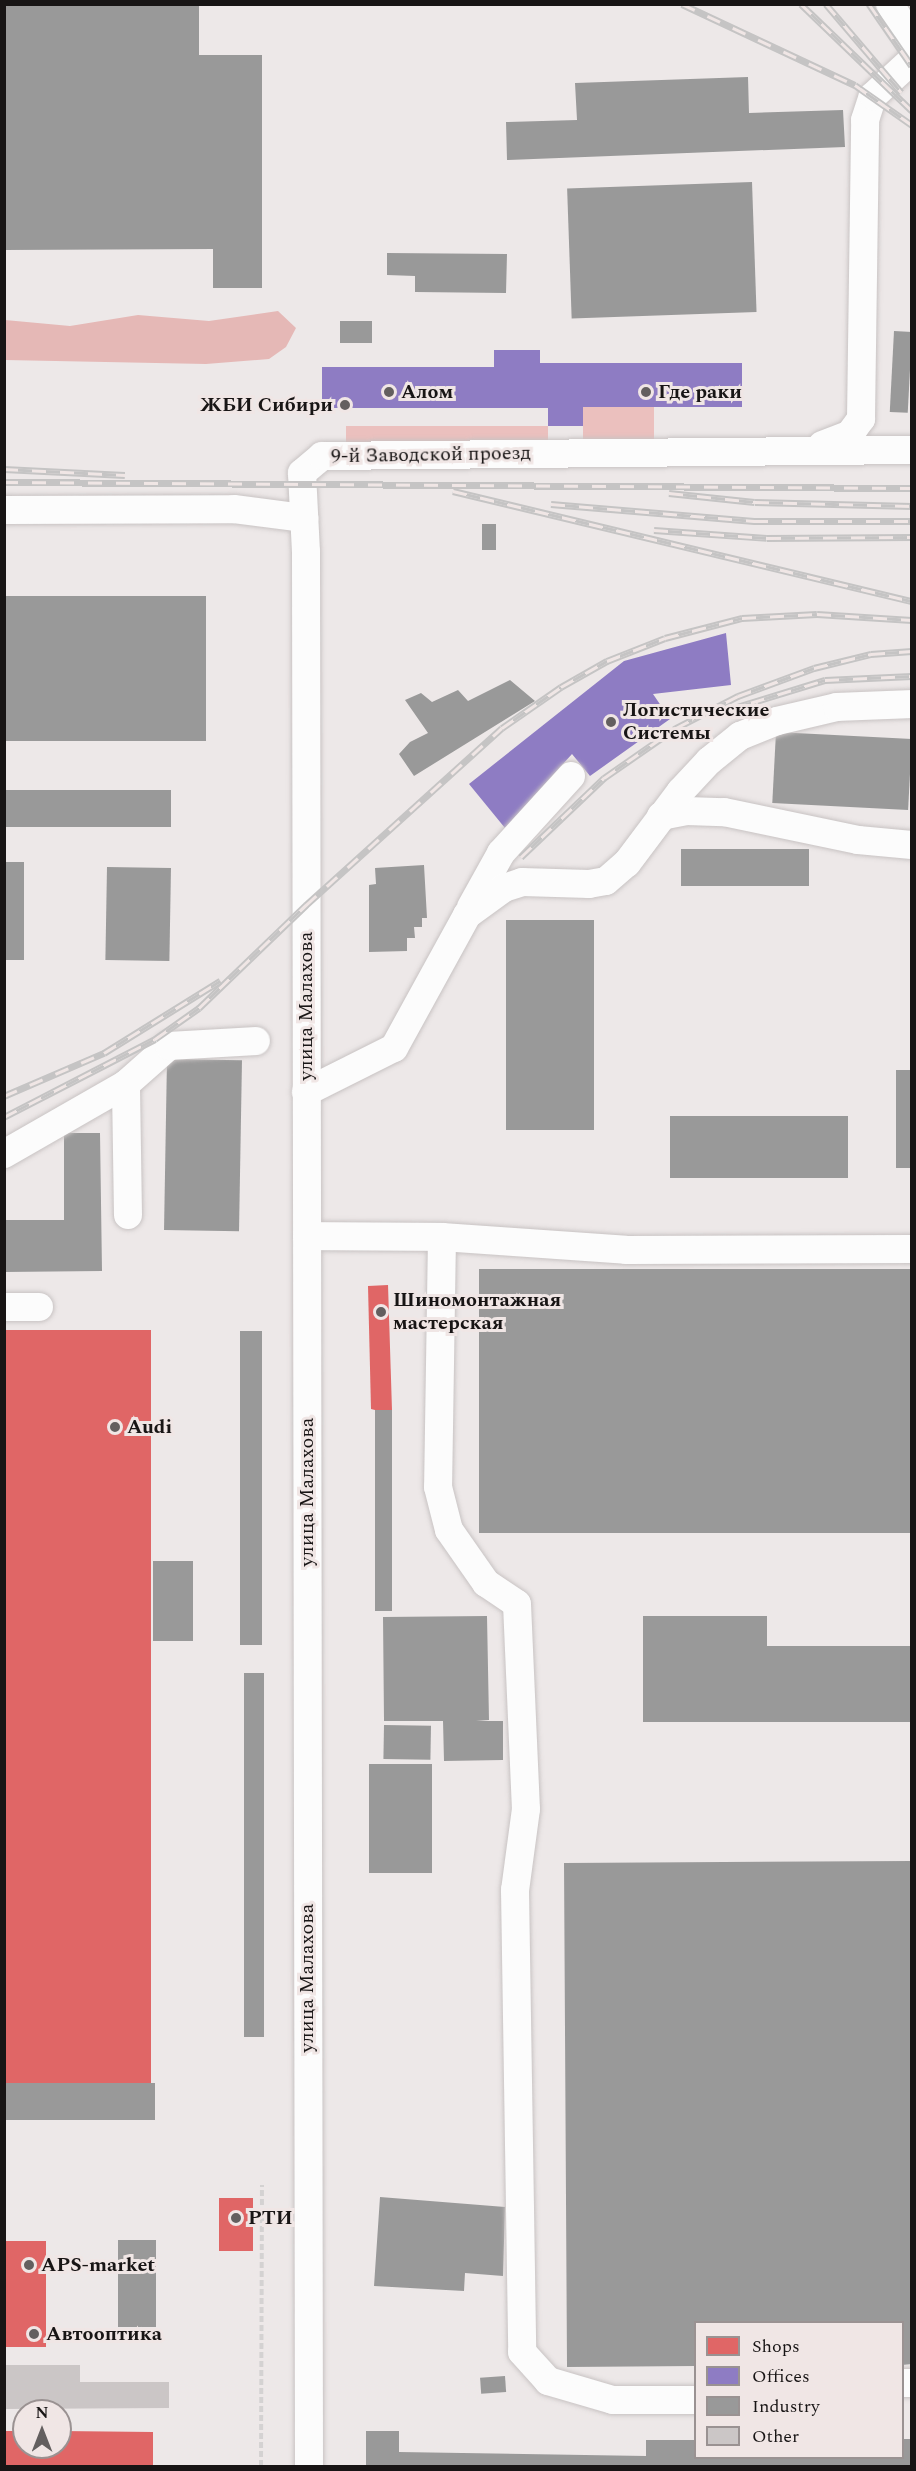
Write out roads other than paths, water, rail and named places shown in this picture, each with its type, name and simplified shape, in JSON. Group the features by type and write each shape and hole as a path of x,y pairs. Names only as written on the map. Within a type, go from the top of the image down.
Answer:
{"street":[{"path":"890,4 912,41"},
{"path":"812,449 850,434 861,419 865,120 873,96 912,60"},
{"name":"9-й Заводской проезд","path":"304,518 302,473 322,456 812,449 912,450"},
{"path":"4,510 234,509 304,518"},
{"name":"улица Малахова","path":"304,518 309,2466"},
{"path":"467,915 504,888 522,882 590,884 606,881 627,863 662,816 709,761 740,736 777,721 837,707 912,704"},
{"path":"306,1092 394,1048 501,853 571,776"},
{"path":"662,816 686,811 724,812 858,840 912,845"},
{"path":"4,1154 126,1084 169,1046 256,1041"},
{"path":"126,1084 128,1215"},
{"path":"307,1236 442,1237 626,1250 912,1249"},
{"path":"442,1237 438,1487 449,1530 486,1583 517,1604 526,1809 515,1890 522,2352 548,2381 613,2400 694,2400"},
{"path":"4,1307 39,1306"}],"railway":[{"path":"682,4 855,85 912,125"},
{"path":"801,4 912,111"},
{"path":"826,4 901,92"},
{"path":"869,4 912,66"},
{"path":"4,469 125,475"},
{"path":"4,482 912,488"},
{"path":"453,491 912,601"},
{"path":"669,493 755,502 912,506"},
{"path":"551,504 754,521 912,521"},
{"path":"654,530 767,538 912,537"},
{"path":"4,1117 155,1039 199,1008 306,905 502,728 561,687 607,661 665,638 742,618 817,614 912,620"},
{"path":"521,857 604,778 676,728 738,696 814,668 871,654 912,651"},
{"path":"724,711 825,680 912,676"},
{"path":"4,1096 104,1053 220,981"}],"place":[{"name":"Алом","path":"389,392"},
{"name":"Где раки","path":"646,392"},
{"name":"ЖБИ Сибири","path":"345,405"},
{"name":"Логистические Системы","path":"611,722"},
{"name":"Шиномонтажная мастерская","path":"381,1312"},
{"name":"Audi","path":"115,1427"},
{"name":"РТИ","path":"236,2218"},
{"name":"АPS-market","path":"29,2265"},
{"name":"Автооптика","path":"34,2334"}]}
